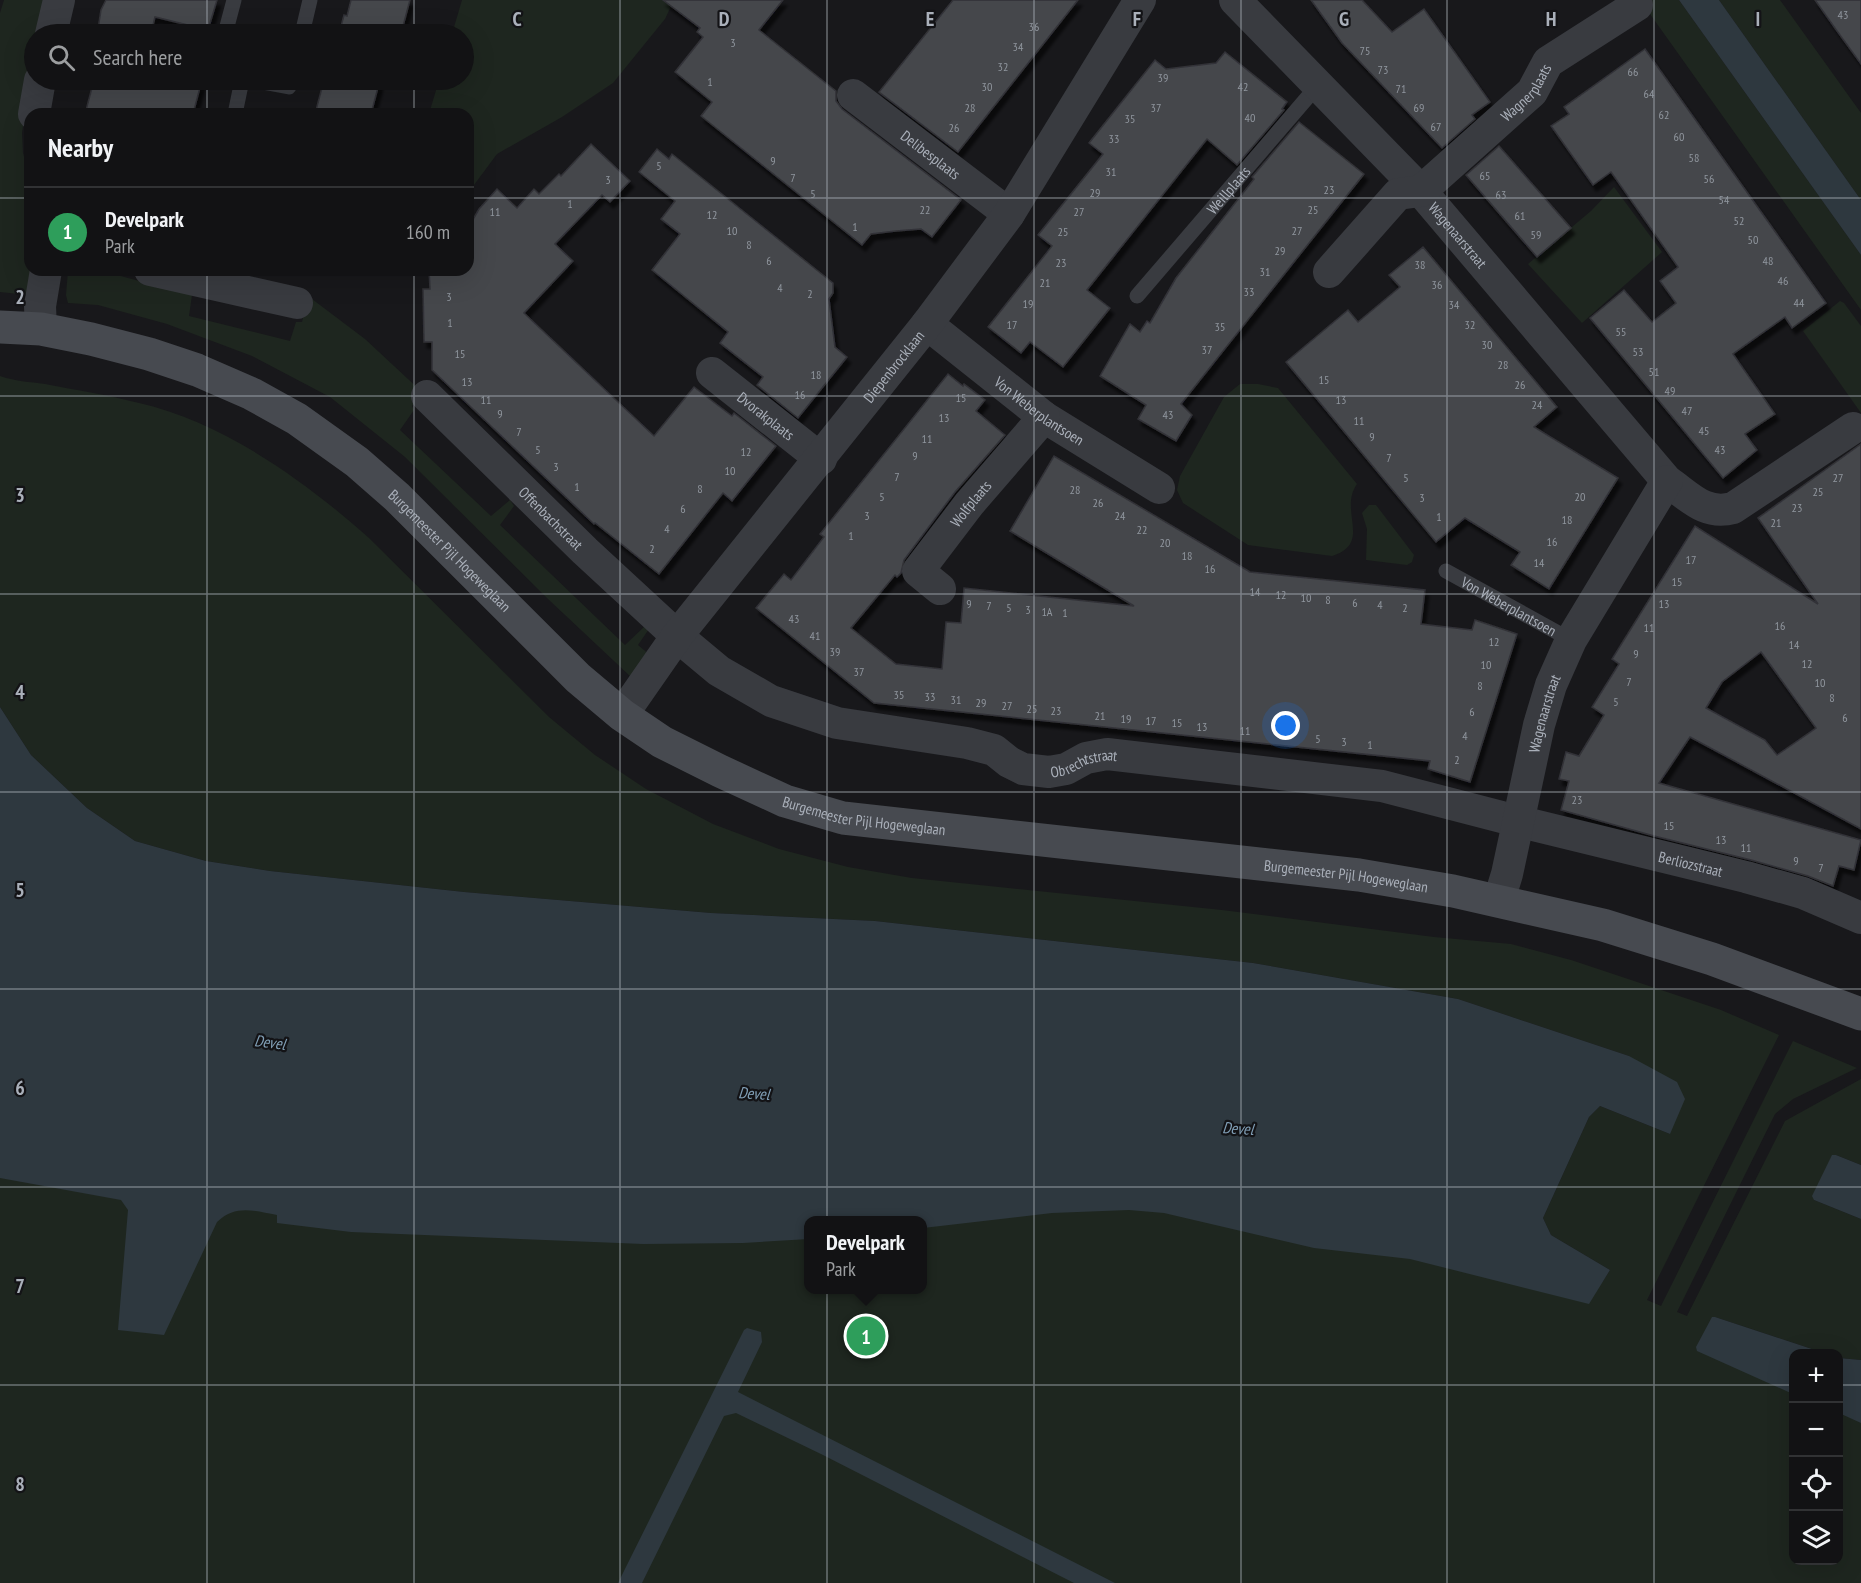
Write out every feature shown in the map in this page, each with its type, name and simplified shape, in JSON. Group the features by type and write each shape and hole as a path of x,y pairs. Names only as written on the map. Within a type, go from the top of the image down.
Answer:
{"main road":[{"name":"Burgemeester Pijl Hogeweglaan","path":"0,327 41,329 149,354 197,370 252,394 297,420 357,462 397,497 578,678 622,715 662,742 785,801 843,818 1359,875 1498,900 1603,925 1690,952 1861,1014"}],"street":[{"name":"Diepenbrocklaan","path":"622,715 677,636 821,459 927,324 1009,214 1140,0"},
{"name":"Wagenaarstraat","path":"1235,0 1421,191 1667,481 1707,509 1720,512 1733,508 1853,428"},
{"name":"Wagnerplaats","path":"1421,191 1532,92 1548,62 1637,5"},
{"path":"34,108 38,90"},
{"name":"Delibesplaats","path":"853,95 1009,214"},
{"path":"1329,272 1398,194 1421,191"},
{"path":"41,329 40,306 45,276"},
{"path":"177,276 297,303"},
{"name":"Von Weberplantsoen","path":"927,324 1044,417 1159,488"},
{"name":"Dvorakplaats","path":"711,373 821,459"},
{"name":"Offenbachstraat","path":"427,396 585,551 677,636"},
{"name":"Wolfplaats","path":"940,589 918,571 969,504 1044,417"},
{"name":"Wagenaarstraat","path":"1498,900 1507,874 1517,821 1548,695 1571,640 1667,481"},
{"name":"Obrechtstraat","path":"677,636 719,671 771,701 837,723 967,743 994,750 1009,762 1023,769 1049,772 1066,769 1086,758 1107,754 1382,786 1517,821"},
{"name":"Berliozstraat","path":"1517,821 1746,877 1858,910"}],"lane":[{"path":"228,24 234,0"},
{"path":"304,24 310,0"},
{"name":"Weillplaats","path":"1137,296 1318,84"},
{"path":"236,108 240,90"},
{"name":"Von Weberplantsoen","path":"1446,570 1571,640"}],"shaded area":[{"path":"4,0 48,0 42,24 24,24 24,90 29,90 22,133 24,276 31,276 28,295 0,292 0,13"},
{"path":"462,0 674,0 665,19 613,83 562,117 497,154 474,185 474,108 431,108 436,90 474,90 474,24 455,24"},
{"path":"1640,0 1679,0 1861,255 1861,310"},
{"path":"1719,0 1780,0 1861,113 1861,200"},
{"path":"1614,187 1662,252 1582,323 1528,264 1591,211"},
{"path":"68,276 121,276 192,295 189,316 290,341 296,322 302,322 308,296 365,339 423,393 412,406 414,410 400,430 491,516 510,500 514,506 500,525 625,645 645,626 649,629 638,645 651,656 631,677 548,599 405,457 330,397 252,356 167,324 98,305 68,303 66,295"},
{"path":"1840,301 1861,326 1861,413 1803,331"},
{"path":"0,376 116,398 170,412 201,424 262,456 318,496 369,538 549,717 595,755 646,789 713,824 779,849 848,867 912,878 1222,910 1434,937 1511,944 1571,960 1721,1010 1779,1035 1647,1300 1661,1306 1793,1041 1857,1068 1793,1099 1775,1114 1677,1312 1687,1316 1785,1121 1861,1079 1861,1165 1836,1155 1814,1200 1861,1219 1861,1360 1843,1358 1843,1349 1812,1349 1715,1317 1789,1360 1789,1565 1843,1565 1843,1383 1861,1390 1861,1583 0,1583 0,1131 1154,1208 1603,1281 1610,1270 1551,1235 1543,1218 1589,1117 1600,1106 1670,1134 1629,1056 1458,999 1253,963 875,921 711,913 464,892 270,871 206,861 135,841 87,808 31,755 0,707"},
{"path":"1240,384 1258,384 1278,388 1357,484 1352,494 1351,505 1353,535 1351,543 1344,550 1332,556 1248,545 1183,503 1177,490 1180,476 1224,397"},
{"path":"1369,505 1376,505 1414,555 1412,562 1407,565 1366,560 1367,529 1362,513"}],"water":[{"path":"1679,0 1719,0 1861,200 1861,255"},
{"name":"Devel","path":"0,707 31,755 87,808 135,841 206,861 270,871 464,892 711,913 875,921 1253,963 1458,999 1629,1056 1677,1082 1685,1099 1670,1134 1600,1106 1589,1117 1543,1218 1551,1235 1610,1270 1589,1304 1410,1259 1314,1248 1164,1213 1129,1210 1052,1213 927,1228 927,1216 804,1216 804,1239 743,1243 643,1244 351,1232 277,1223 277,1215 246,1210 231,1213 217,1222 164,1335 118,1330 128,1210 121,1200 0,1178"},
{"path":"1832,1155 1861,1165 1861,1219 1814,1200 1812,1196"},
{"path":"1712,1317 1715,1317 1812,1349 1789,1349 1789,1392 1697,1351 1696,1347"},
{"path":"747,1328 761,1332 762,1342 738,1392 1115,1583 1074,1583 736,1413 724,1416 642,1583 618,1583"},
{"path":"1843,1358 1861,1360 1861,1423 1843,1415"}],"building":[{"path":"106,0 217,0 210,24 184,24 155,17 153,24 99,24 101,10"},
{"path":"351,0 410,0 404,24 342,24 344,15 347,16"},
{"path":"663,0 783,0 759,30 836,91 836,101 842,109 961,200 932,237 921,229 896,231 871,234 862,245 701,116 712,102 675,72 703,37 697,32 700,28"},
{"path":"953,0 1078,0 958,152 879,92"},
{"path":"1311,0 1362,0 1392,32 1424,9 1490,102 1472,115 1475,119 1442,148 1342,43"},
{"path":"1815,0 1861,0 1861,64 1837,31"},
{"path":"1645,49 1826,303 1792,328 1785,317 1733,354 1775,414 1745,434 1757,450 1723,478 1590,318 1624,290 1652,322 1676,303 1660,281 1678,267 1611,172 1593,185 1551,126 1569,114 1564,107"},
{"path":"1225,52 1287,102 1282,109 1284,110 1237,165 1207,139 1087,290 1110,308 1063,367 1030,342 1021,353 988,327 1052,246 1038,235 1103,154 1089,143 1155,60 1166,69 1216,63"},
{"path":"91,90 199,90 195,108 87,108"},
{"path":"321,90 377,90 373,108 317,108"},
{"path":"1299,122 1364,174 1181,404 1192,415 1176,441 1138,419 1146,405 1100,376 1130,324 1140,332 1147,321 1150,323 1176,278 1254,179 1252,177"},
{"path":"591,144 630,181 610,202 602,195 555,244 573,261 524,313 654,436 694,387 732,416 734,413 776,446 732,501 723,493 659,574 594,524 432,370 432,342 424,342 423,289 430,289 429,276 474,276 474,218 479,209 497,189 517,208 534,189 539,194 559,174 561,176"},
{"path":"1499,146 1571,228 1537,257 1466,175"},
{"path":"657,149 669,159 672,154 833,283 833,293 829,299 835,347 847,357 798,418 757,385 763,377 720,343 728,332 652,270 680,234 661,219 675,201 639,172"},
{"path":"1423,247 1557,407 1534,427 1618,478 1549,589 1511,565 1520,552 1465,518 1436,542 1286,362 1348,310 1358,322 1400,287 1389,275"},
{"path":"948,374 985,400 976,411 1005,435 955,492 904,560 901,573 897,577 895,575 851,628 896,664 942,669 946,622 961,623 964,588 1134,606 1010,531 1054,456 1250,572 1425,590 1421,624 1472,630 1475,620 1517,634 1470,782 1428,769 1430,761 874,703 756,608 784,574 791,580 824,537 820,534"},
{"path":"1861,444 1861,829 1690,737 1659,783 1861,840 1854,870 1839,866 1833,886 1808,876 1751,860 1561,810 1569,781 1559,779 1566,752 1579,756 1604,715 1592,707 1619,664 1612,659 1695,526 1818,604 1758,518","holes":["1761,652 1816,728 1777,755 1765,740 1706,708 1722,682"]}],"place":[{"name":"Develpark","path":"866,1336"}]}
